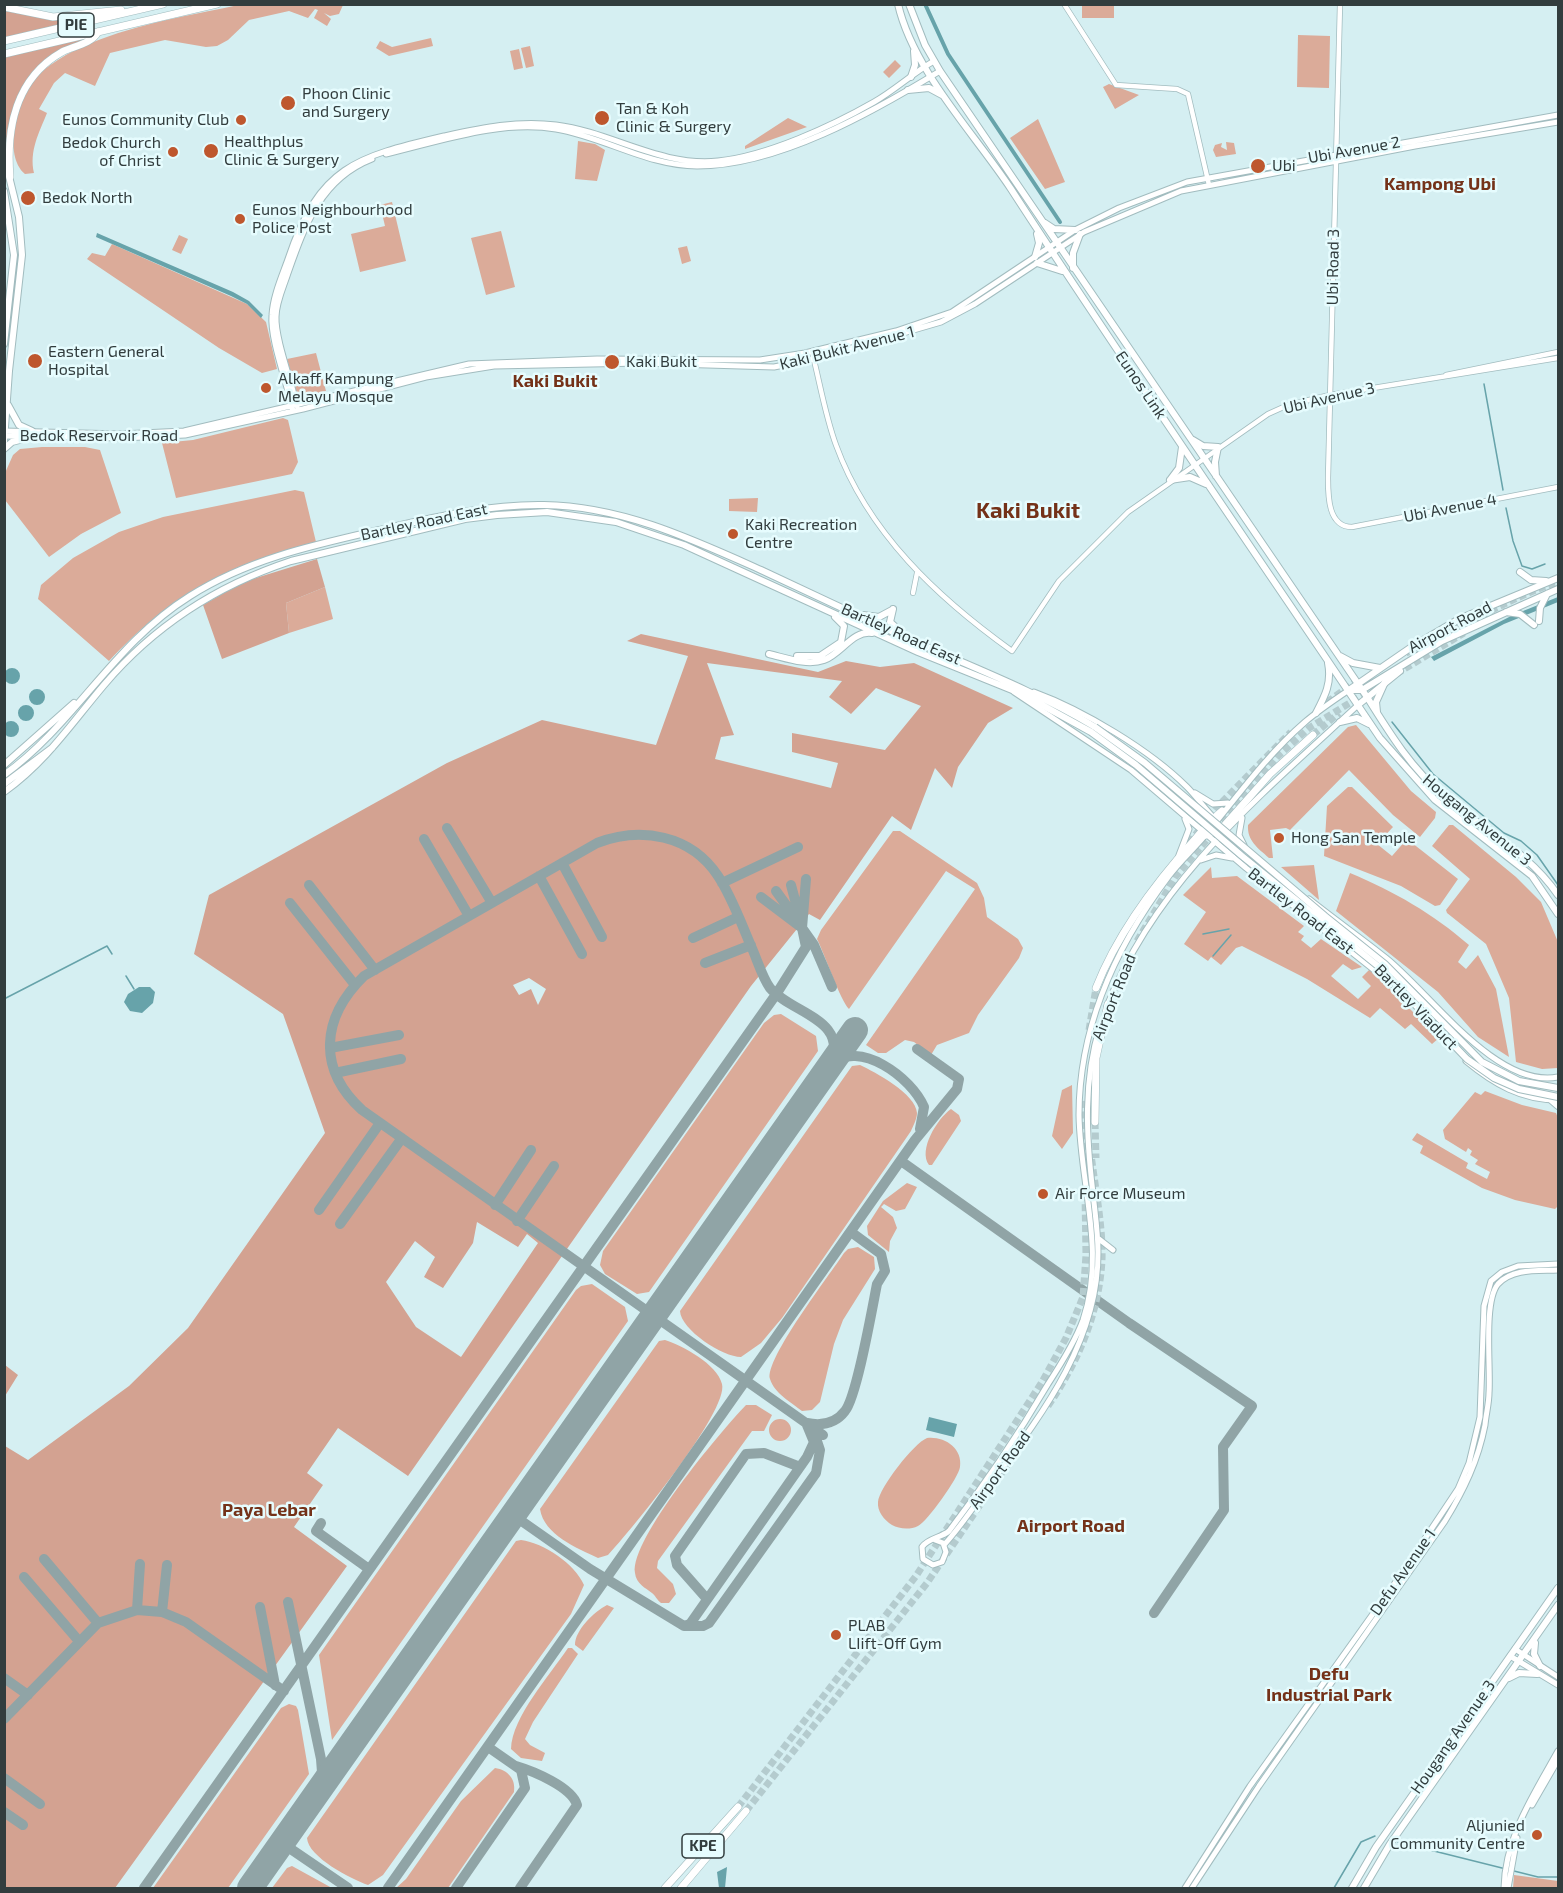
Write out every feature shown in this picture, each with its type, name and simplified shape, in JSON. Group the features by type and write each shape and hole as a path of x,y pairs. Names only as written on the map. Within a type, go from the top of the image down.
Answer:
{"highway":[{"name":"PIE","path":"4,41 163,4"},
{"name":"PIE","path":"4,54 217,4"},
{"path":"4,7 58,17 148,8"},
{"path":"10,177 10,128 15,108 26,86 49,61 92,39 98,32"},
{"path":"1204,833 1225,828 1270,774 1313,735"},
{"path":"1096,988 1128,924 1179,856 1204,833 1222,811"},
{"path":"1095,1122 1095,1066 1108,1004"},
{"name":"KPE","path":"665,1888 738,1806"},
{"name":"KPE","path":"681,1888 746,1811"}],"main road":[{"name":"Eunos Link","path":"898,4 914,48 924,66 1358,705"},
{"name":"Eunos Link","path":"909,4 940,71 1218,482 1360,687"},
{"path":"911,77 915,65 914,48"},
{"path":"295,408 289,393 272,324 273,305 306,213 327,183 352,164 386,150 485,127 531,123 569,127 671,159 695,162 727,160 823,129 874,102 934,61"},
{"path":"295,408 276,320 278,302 303,230 319,200 341,177 368,160 486,131 532,127 568,132 677,165 728,164 825,134 940,71"},
{"path":"908,90 929,88 951,104"},
{"name":"Ubi Avenue 2","path":"1058,245 1119,208 1207,177 1558,115"},
{"name":"Ubi Avenue 2","path":"1078,232 1181,190 1336,160 1558,122"},
{"path":"4,156 19,217 22,255 4,441"},
{"path":"4,191 13,242 14,267 4,344"},
{"path":"1042,221 1054,229 1078,232 1073,253 1074,268"},
{"path":"1037,231 1039,243 1036,260 1065,273"},
{"name":"Kaki Bukit Avenue 1","path":"295,408 469,364 642,358 760,360 812,352 920,324 952,312 1058,245"},
{"name":"Kaki Bukit Avenue 1","path":"295,408 426,378 494,366 641,363 774,367 814,359 941,322 975,304 1036,260"},
{"path":"273,411 285,403 289,393"},
{"path":"7,401 20,425 33,434"},
{"name":"Bedok Reservoir Road","path":"33,434 168,432 295,408"},
{"name":"Bedok Reservoir Road","path":"5,433 123,438 180,436 295,408"},
{"path":"4,449 12,442 33,434"},
{"path":"1188,436 1203,446 1218,447 1215,470 1218,482"},
{"path":"1170,480 1181,461 1181,444"},
{"path":"1170,480 1191,477 1211,488"},
{"name":"Bartley Road East","path":"4,775 27,756 127,646 150,625 189,597 236,571 287,552 463,511 522,505 590,509 645,522 721,552 915,642 1071,707 1119,735 1187,787 1215,820 1225,828"},
{"name":"Bartley Road East","path":"4,784 55,747 104,685 151,637 216,592 291,561 465,519 523,513 568,514 616,522 664,537 717,559 877,634 1013,691 1093,729"},
{"path":"1520,572 1531,580 1556,579"},
{"name":"Airport Road","path":"1360,687 1380,668 1459,619 1556,579"},
{"name":"Airport Road","path":"1222,811 1275,751 1316,713 1349,690 1360,687 1442,641 1558,589"},
{"path":"1503,612 1520,614 1536,623 1540,608 1548,593"},
{"path":"852,613 876,618 893,609 890,622 915,642"},
{"path":"826,610 842,622 845,633 841,642 830,652 820,656 804,657 769,652 815,662 835,654 864,632 877,634"},
{"name":"Airport Road","path":"1204,833 1148,904 1113,967 1090,1027 1080,1087 1080,1138 1093,1255 1083,1320 1016,1437 949,1531 927,1542 922,1548 921,1555 928,1564 936,1565 942,1562 946,1552 944,1545 1024,1438 1058,1385 1076,1350 1093,1297 1097,1272 1098,1238 1091,1181 1087,1095 1095,1044 1108,1004 1142,933 1225,828 1243,814 1367,697 1442,641"},
{"path":"1333,649 1347,660 1380,668"},
{"path":"1316,713 1329,687 1331,676 1327,661"},
{"path":"1377,714 1376,702 1385,682"},
{"name":"Hougang Avenue 3","path":"1360,687 1407,760 1459,808 1515,849 1552,885 1558,895"},
{"name":"Bartley Road East","path":"1013,691 1109,753 1234,858 1369,964 1402,994 1471,1066 1492,1083 1515,1093 1551,1100 1558,1099"},
{"name":"Bartley Road East","path":"1034,692 1093,729"},
{"path":"4,765 82,698"},
{"name":"Hougang Avenue 3","path":"1358,705 1407,771 1435,800 1509,856 1538,883 1558,914"},
{"path":"1340,722 1357,718 1372,726"},
{"name":"Bartley Viaduct","path":"1093,729 1144,763 1316,909 1385,964 1482,1062 1519,1081 1558,1088"},
{"name":"Bartley Viaduct","path":"1093,729 1242,856 1379,967 1467,1059 1494,1078 1519,1089 1558,1099"},
{"path":"4,792 36,768 55,747"},
{"path":"1187,787 1213,804 1225,805 1231,801"},
{"path":"1457,818 1459,808"},
{"name":"Bartley Road East","path":"1243,814 1239,825 1239,835 1245,845 1386,958 1484,1052 1523,1073 1558,1077"},
{"path":"1179,856 1189,829 1183,815"},
{"path":"1192,867 1205,857 1216,855 1234,858"},
{"path":"1310,918 1319,916 1321,908"},
{"path":"1113,967 1125,966"},
{"path":"1402,994 1403,984 1414,983"},
{"path":"1471,1066 1484,1052"},
{"path":"1551,1100 1558,1106"},
{"path":"1086,1190 1091,1181"},
{"path":"1098,1238 1113,1250"},
{"name":"Defu Avenue 1","path":"1185,1888 1250,1786 1400,1576 1458,1489 1469,1463 1480,1417 1484,1306 1491,1281 1502,1272 1518,1266 1558,1264"},
{"name":"Defu Avenue 1","path":"1192,1888 1256,1791 1464,1491 1480,1447 1489,1395 1491,1307 1497,1285 1513,1274 1558,1270"},
{"path":"935,1540 944,1545"},
{"name":"Hougang Avenue 3","path":"1352,1888 1376,1847 1558,1588"},
{"name":"Hougang Avenue 3","path":"1364,1888 1390,1844 1536,1640 1558,1605"},
{"path":"1536,1640 1534,1654 1540,1666"},
{"path":"1515,1649 1558,1677"},
{"path":"1510,1656 1558,1685"},
{"path":"1507,1679 1520,1673 1537,1674"},
{"path":"1506,1888 1508,1866 1521,1817 1558,1751"},
{"path":"1508,1866 1524,1818 1558,1760"}],"street":[{"path":"1064,4 1116,85 1177,89 1188,94 1209,185"},
{"name":"Ubi Road 3","path":"1340,4 1328,490 1333,516 1342,525"},
{"path":"812,352 829,422 850,476 882,527 917,573 913,593"},
{"name":"Ubi Avenue 3","path":"1443,376 1453,371 1558,352"},
{"name":"Ubi Avenue 3","path":"917,573 955,609 1012,651 1074,564 1128,512 1218,447 1277,410 1330,395 1558,358"},
{"name":"Ubi Avenue 4","path":"1342,525 1352,527 1558,487"}],"shaded area":[{"path":"238,5 343,5 339,14 330,16 324,13 331,19 327,26 314,18 318,10 315,9 308,18 289,11 249,20 228,40 217,46 206,47 165,40 110,53 95,86 65,73 54,83 39,109 47,113 34,150 34,173 25,174 21,170 15,154 13,131 20,100 38,75 66,55 137,27"},
{"path":"1082,5 1114,5 1114,18 1082,18"},
{"path":"4,7 42,16 128,9 5,41"},
{"path":"98,32 54,57 26,86 8,149 5,149 4,54"},
{"path":"1298,35 1330,36 1329,88 1297,87"},
{"path":"431,38 433,46 389,56 376,48 380,41 392,47"},
{"path":"530,46 534,66 526,68 521,48"},
{"path":"519,49 523,68 514,70 510,51"},
{"path":"895,60 901,66 889,78 883,72"},
{"path":"1109,84 1139,95 1115,109 1103,87"},
{"path":"788,118 807,127 745,149 745,146"},
{"path":"1038,119 1065,182 1045,189 1010,138"},
{"path":"578,141 595,144 605,150 597,181 575,179"},
{"path":"1226,142 1234,143 1236,154 1216,157 1213,150 1215,145 1222,143 1221,147 1227,150"},
{"path":"392,202 406,261 360,272 351,234 385,226 380,205"},
{"path":"501,231 515,287 486,295 471,238"},
{"path":"179,235 188,239 181,254 172,250"},
{"path":"112,244 247,304 266,322 277,369 262,373 219,348 87,259 92,253 105,256"},
{"path":"687,246 691,261 682,264 678,248"},
{"path":"316,353 326,391 302,396 296,391 287,359"},
{"path":"283,418 288,420 298,462 292,474 176,498 162,443 193,440"},
{"path":"85,447 100,450 121,513 81,534 49,557 5,500 5,473 13,455 20,449"},
{"path":"295,490 304,492 316,542 255,561 203,585 156,617 109,661 38,599 41,585 73,558 119,532 163,517"},
{"path":"758,498 757,512 729,511 729,499"},
{"path":"317,559 325,587 286,603 289,633 222,659 203,605 243,582"},
{"path":"325,587 333,619 289,633 286,603"},
{"path":"641,634 818,672 846,661 880,667 914,663 1013,708 988,723 958,767 952,788 935,768 911,830 892,816 820,920 809,914 751,986 408,1476 338,1428 307,1473 323,1485 294,1527 347,1566 115,1888 5,1888 5,1446 28,1460 129,1386 188,1328 325,1133 283,1014 194,954 209,895 447,763 542,720 656,745 688,656 627,641","holes":["707,663 842,681 829,697 851,714 876,688 921,706 885,750 792,733 792,752 838,763 831,788 715,759 721,737 734,735","529,978 546,989 538,1005 531,989 519,995 513,985","477,1222 518,1247 527,1234 538,1243 461,1357 416,1327 386,1282 415,1241 435,1257 424,1277 443,1288 473,1243"]},
{"path":"1356,725 1411,791 1436,812 1435,818 1420,837 1393,815 1349,770 1290,830 1286,828 1270,830 1273,858 1269,858 1251,840 1248,825 1348,727"},
{"path":"1348,787 1352,787 1393,827 1377,844 1392,856 1407,839 1458,879 1440,905 1435,906 1401,886 1324,856 1327,806"},
{"path":"1449,825 1453,825 1516,877 1541,902 1558,942 1558,1068 1542,1069 1516,1062 1509,998 1486,944 1447,913 1446,910 1470,879 1432,846"},
{"path":"893,831 900,831 977,883 984,898 987,917 1018,939 1023,948 1019,958 978,1015 969,1033 937,1045 931,1055 914,1042 905,1040 886,1053 878,1053 866,1045 975,889 946,871 849,1009 817,939 821,930"},
{"path":"1314,865 1319,900 1281,867"},
{"path":"1211,867 1212,878 1237,876 1304,926 1298,932 1304,936 1301,940 1311,948 1321,939 1362,967 1352,970 1343,964 1331,976 1358,999 1371,986 1362,977 1370,969 1439,1038 1432,1044 1411,1024 1405,1029 1380,1008 1370,1018 1307,979 1242,946 1236,948 1221,965 1211,957 1208,961 1184,944 1206,912 1183,895"},
{"path":"1350,873 1412,904 1455,933 1469,945 1458,962 1466,969 1478,955 1496,989 1509,1057 1478,1037 1438,992 1336,911"},
{"path":"781,1014 816,1036 818,1051 649,1292 637,1294 605,1274 600,1265 603,1251 764,1023 774,1015"},
{"path":"860,1065 894,1084 910,1098 917,1113 911,1131 782,1318 761,1343 741,1357 724,1352 695,1334 687,1326 680,1311 852,1066"},
{"path":"1072,1085 1073,1133 1062,1149 1052,1136 1062,1090"},
{"path":"1485,1091 1522,1105 1556,1113 1558,1118 1558,1206 1555,1209 1515,1200 1482,1188 1420,1153 1423,1146 1412,1140 1417,1133 1468,1163 1466,1168 1487,1179 1490,1172 1475,1164 1478,1160 1470,1155 1472,1151 1468,1148 1466,1152 1445,1139 1443,1130 1475,1092 1481,1095"},
{"path":"951,1109 959,1115 961,1121 932,1165 929,1165 926,1159 927,1143 935,1127"},
{"path":"907,1183 917,1187 905,1209 896,1211 884,1204 881,1207 893,1217 897,1228 890,1241 889,1252 868,1235 867,1226 883,1201"},
{"path":"858,1247 874,1257 875,1269 843,1320 834,1344 820,1402 812,1410 802,1411 775,1389 770,1379 771,1369 787,1336 844,1253 848,1249"},
{"path":"592,1284 625,1307 628,1321 332,1740 319,1655 576,1290 581,1286"},
{"path":"665,1340 690,1351 714,1370 722,1384 720,1398 695,1444 676,1471 608,1555 598,1558 563,1540 548,1526 540,1509 659,1341"},
{"path":"5,1365 18,1375 5,1396"},
{"path":"746,1405 756,1405 772,1415 764,1431 752,1431 658,1561 657,1568 673,1584 676,1594 669,1603 661,1603 637,1580 635,1573 637,1557 661,1512 679,1486 717,1437"},
{"path":"780,1419 788,1422 791,1430 788,1438 780,1441 772,1438 769,1430 772,1422"},
{"path":"927,1438 946,1441 955,1449 960,1460 958,1472 942,1499 922,1523 905,1529 892,1525 880,1512 878,1502 880,1495 906,1457"},
{"path":"521,1540 549,1550 566,1562 580,1577 584,1585 571,1614 383,1875 368,1885 351,1878 322,1860 309,1845 307,1838 516,1541"},
{"path":"607,1605 614,1608 583,1651 575,1645 578,1633 591,1617"},
{"path":"568,1648 572,1648 578,1654 533,1722 525,1739 530,1745 545,1753 542,1761 521,1758 511,1749 518,1724 533,1697"},
{"path":"289,1704 296,1706 298,1710 309,1774 228,1888 153,1888 281,1708"},
{"path":"495,1768 510,1776 514,1783 514,1792 448,1888 396,1888 406,1879 461,1801"},
{"path":"292,1866 332,1888 272,1888 287,1868"},
{"path":"1514,1875 1558,1881 1558,1888 1513,1888"}],"water":[{"path":"97,233 233,292 249,301 263,315 261,318 247,304 231,296 96,237"},
{"path":"1558,597 1558,602 1504,624 1434,661 1431,657 1513,615"},
{"path":"9,668 15,668 20,676 18,682 9,684 4,679 4,673"},
{"path":"34,689 40,689 45,697 43,703 34,705 29,700 29,694"},
{"path":"23,705 29,705 34,713 32,719 23,721 18,716 18,710"},
{"path":"11,721 17,723 19,729 17,735 11,737 5,735 3,729 5,723"},
{"path":"139,987 150,987 155,992 153,1003 142,1013 130,1011 124,1002 128,994"},
{"path":"929,1417 957,1424 954,1437 926,1430"},
{"path":"727,1867 725,1888 719,1888 717,1872"}],"waterway":[{"path":"925,4 948,54 1060,222"},
{"path":"1484,384 1503,490"},
{"path":"1506,508 1513,541 1522,566 1532,569 1545,564"},
{"path":"1392,722 1433,774 1504,833 1521,841 1537,855 1558,885"},
{"path":"1203,934 1229,929"},
{"path":"1213,956 1231,935"},
{"path":"4,999 107,946 112,954"},
{"path":"126,976 134,989"},
{"path":"1334,1888 1361,1842 1375,1836"},
{"path":"1398,1842 1538,1877 1558,1877"}],"taxiway":[{"path":"447,828 492,903"},
{"path":"823,1435 362,1110 347,1094 337,1078 330,1043 339,1009 364,976 597,843 631,835 648,835 679,843 694,851 707,862 732,901 770,988 826,1027 832,1037 834,1050 830,1065"},
{"path":"424,839 469,916"},
{"path":"722,883 798,847"},
{"path":"562,863 602,937"},
{"path":"539,876 582,954"},
{"path":"802,928 806,879"},
{"path":"309,885 375,970"},
{"path":"791,885 800,919"},
{"path":"776,891 797,920"},
{"path":"761,897 802,928"},
{"path":"290,903 355,985"},
{"path":"693,938 738,917"},
{"path":"144,1888 777,993 806,947 802,928 814,945 832,987"},
{"path":"705,963 751,945"},
{"path":"330,1048 399,1035"},
{"path":"388,1888 915,1140 957,1089 959,1079 917,1049"},
{"path":"830,1065 842,1058 855,1056 869,1059 897,1074 918,1096 924,1107 920,1129"},
{"path":"335,1073 401,1059"},
{"path":"319,1210 380,1123"},
{"path":"340,1224 402,1138"},
{"path":"495,1205 531,1150"},
{"path":"901,1161 1129,1323 1252,1406 1223,1447 1224,1510 1154,1613"},
{"path":"517,1221 554,1166"},
{"path":"807,1423 823,1424 833,1421 845,1411 850,1402 864,1351 877,1284 885,1271 881,1254 851,1232"},
{"path":"513,1515 590,1569 684,1626 690,1624 807,1457 814,1442 807,1425"},
{"path":"684,1626 703,1626 709,1623 816,1473 820,1450 816,1438"},
{"path":"707,1599 677,1565 675,1556 746,1454 764,1453 800,1467"},
{"path":"321,1523 316,1531 369,1569"},
{"path":"44,1559 98,1623"},
{"path":"137,1610 140,1564"},
{"path":"162,1612 167,1565"},
{"path":"24,1577 78,1640"},
{"path":"288,1602 321,1759 323,1785"},
{"path":"260,1607 275,1685"},
{"path":"4,1719 98,1623 137,1610 162,1612 186,1622 284,1691"},
{"path":"4,1678 28,1695"},
{"path":"456,1888 525,1788 521,1770 488,1747"},
{"path":"516,1766 560,1786 574,1798 577,1805 520,1888"},
{"path":"4,1778 40,1804"},
{"path":"4,1812 23,1825"},
{"path":"282,1843 348,1888"}],"runway":[{"path":"250,1888 855,1030"}],"tunnel":[{"path":"1406,653 1519,597 1558,582"},
{"path":"1396,674 1464,633"},
{"path":"1327,702 1360,679"},
{"path":"1137,941 1176,876 1278,756 1309,728 1387,680"},
{"path":"1313,735 1339,713"},
{"path":"1189,843 1219,805 1291,732"},
{"path":"1089,1030 1096,988"},
{"path":"1082,1101 1085,1165"},
{"path":"1095,1122 1096,1158"},
{"path":"1048,1406 1077,1355 1097,1299 1102,1260 1101,1233 1091,1154"},
{"path":"738,1807 916,1576 1042,1382 1066,1338 1083,1297 1086,1255 1085,1194"},
{"path":"746,1811 927,1583 1016,1452"}],"place":[{"name":"Phoon Clinic and Surgery","path":"288,103"},
{"name":"Tan & Koh Clinic & Surgery","path":"602,118"},
{"name":"Eunos Community Club","path":"241,120"},
{"name":"Healthplus Clinic & Surgery","path":"211,151"},
{"name":"Bedok Church of Christ","path":"173,152"},
{"name":"Ubi","path":"1258,166"},
{"name":"Bedok North","path":"28,198"},
{"name":"Eunos Neighbourhood Police Post","path":"240,219"},
{"name":"Eastern General Hospital","path":"35,361"},
{"name":"Kaki Bukit","path":"612,362"},
{"name":"Alkaff Kampung Melayu Mosque","path":"266,388"},
{"name":"Kaki Recreation Centre","path":"733,534"},
{"name":"Hong San Temple","path":"1279,838"},
{"name":"Air Force Museum","path":"1043,1194"},
{"name":"PLAB LIift-Off Gym","path":"836,1635"},
{"name":"Aljunied Community Centre","path":"1537,1835"}],"district":[{"name":"Kampong Ubi","path":"1440,184"},
{"name":"Kaki Bukit","path":"555,381"},
{"name":"Kaki Bukit","path":"1028,511"},
{"name":"Paya Lebar","path":"269,1510"},
{"name":"Airport Road","path":"1071,1526"},
{"name":"Defu Industrial Park","path":"1329,1684"}]}
